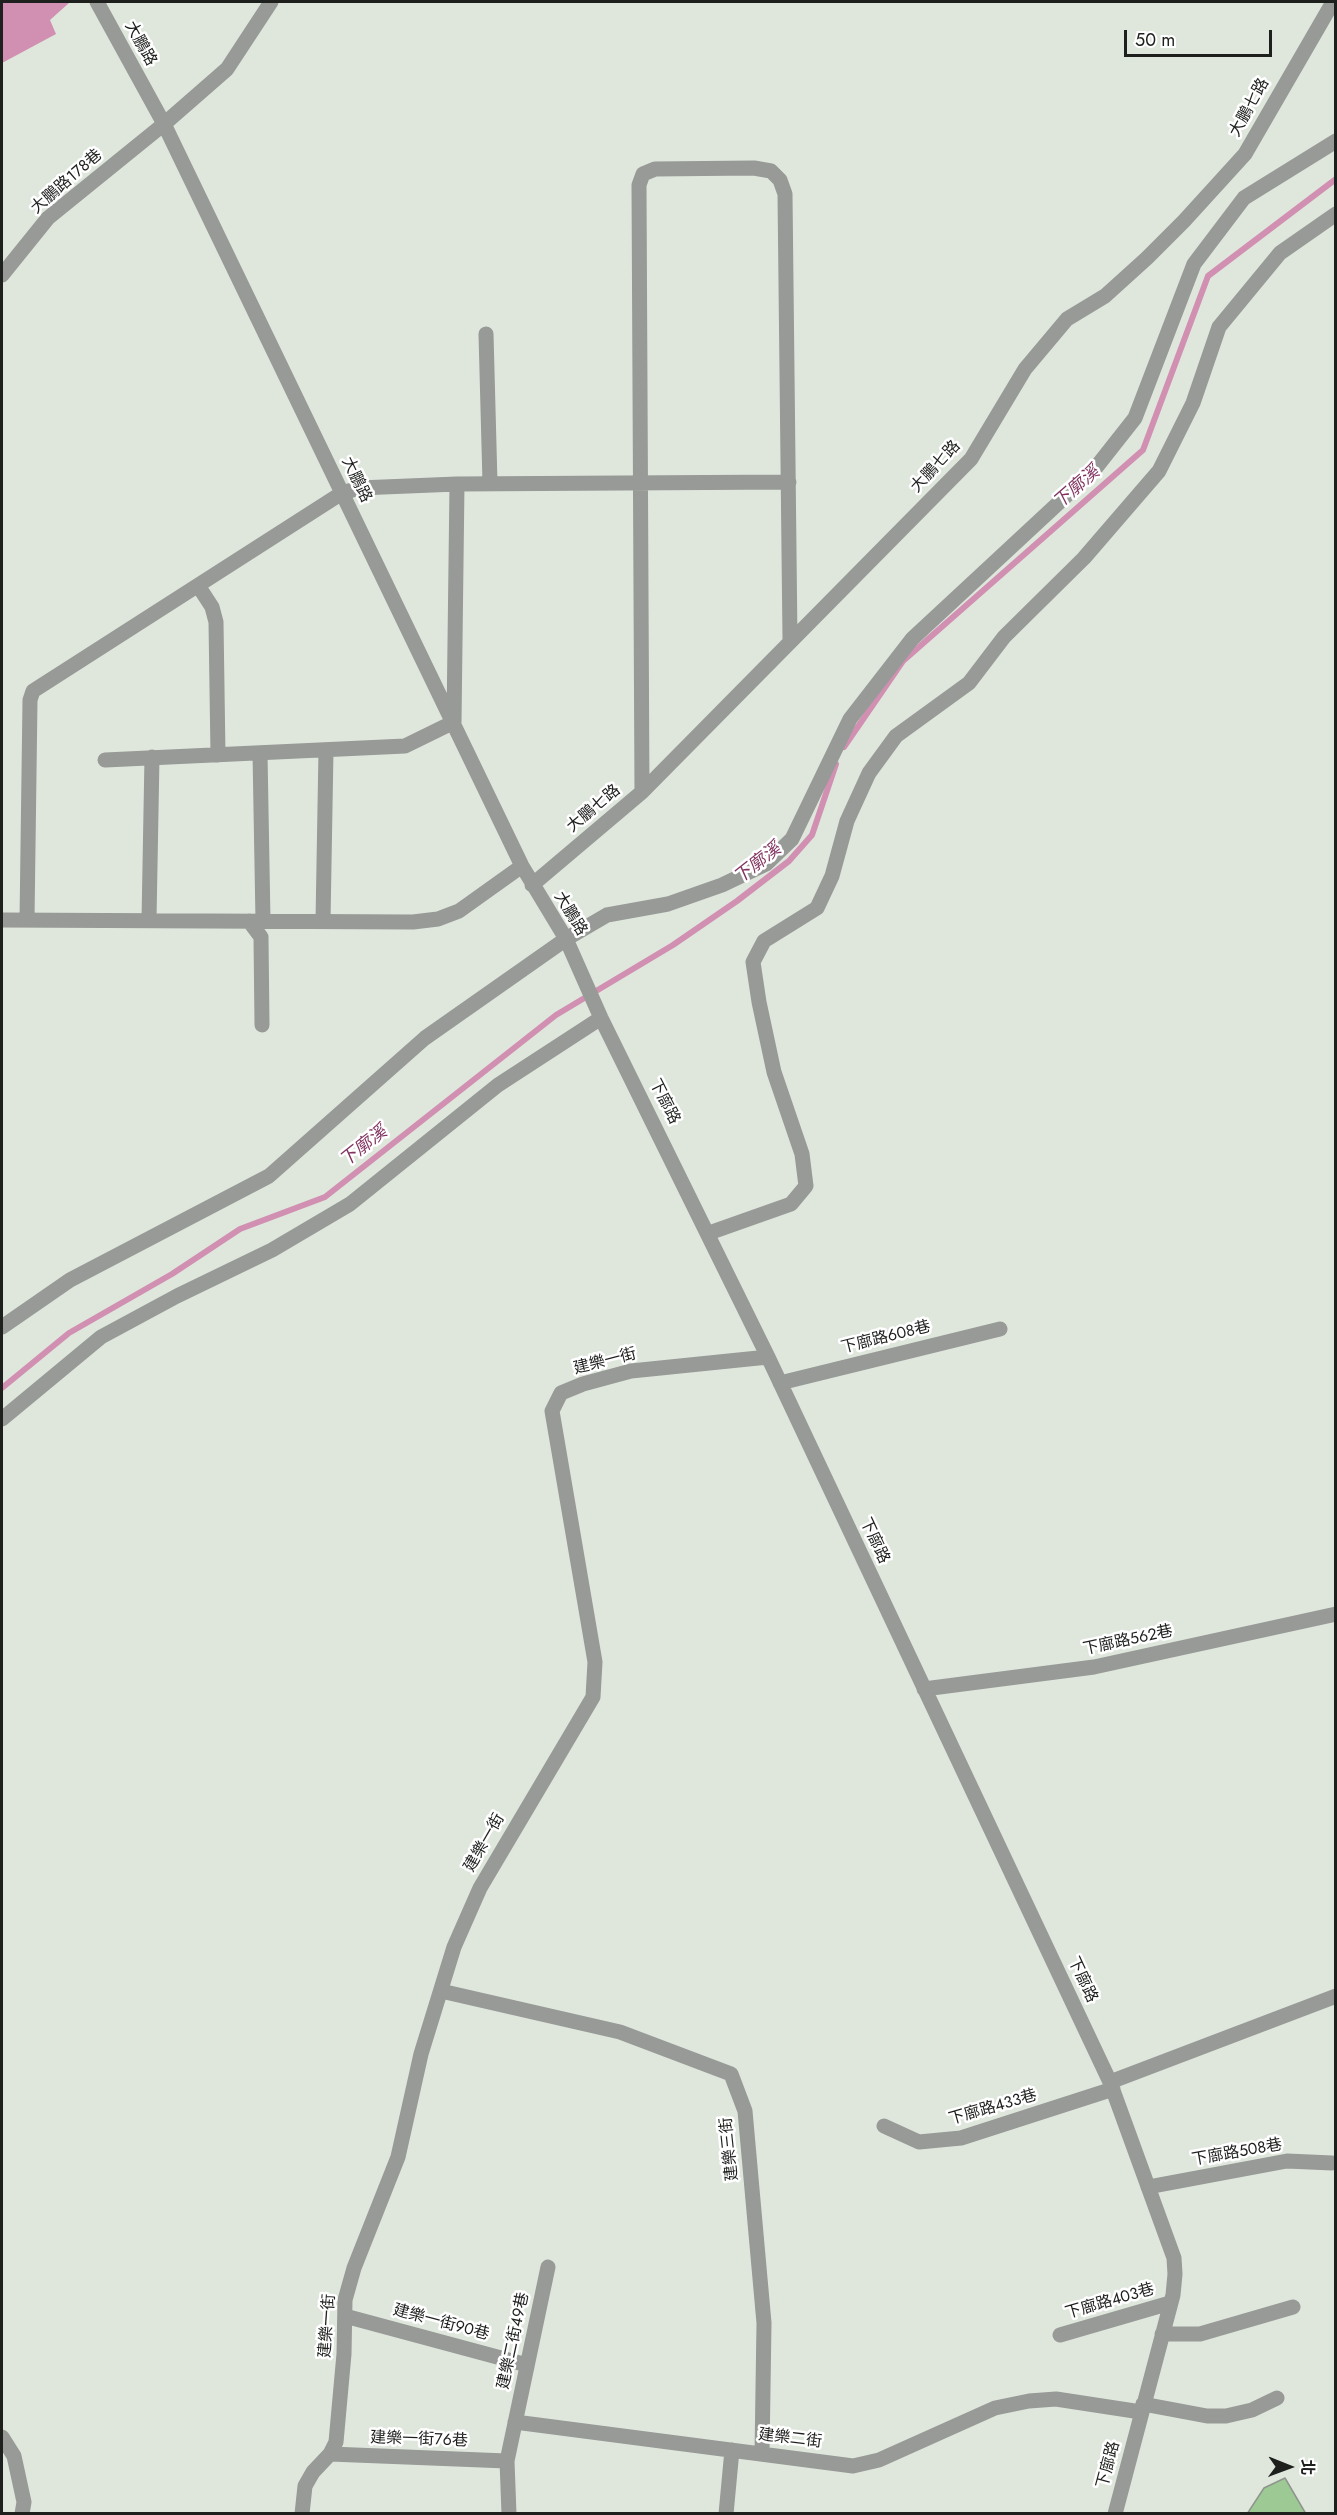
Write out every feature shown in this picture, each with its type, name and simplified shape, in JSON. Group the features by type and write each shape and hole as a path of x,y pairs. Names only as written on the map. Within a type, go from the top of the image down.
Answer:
{"street":[{"name":"大鵬路","path":"97,2 164,124 522,866 566,939 601,1018"},
{"name":"大鵬路178巷","path":"2,275 48,218 164,124 227,69 271,2"},
{"name":"大鵬七路","path":"532,885 642,792 970,459 1025,369 1067,319 1105,296 1147,258 1185,221 1245,154 1333,2"},
{"path":"2,1327 70,1280 269,1176 424,1038 566,939 607,915 668,904 722,885 766,864 792,839 850,719 912,639 1094,470 1135,418 1194,264 1244,198 1335,141"},
{"path":"642,792 639,185 644,174 655,169 754,168 771,171 780,180 785,194 790,640"},
{"path":"708,1233 790,1204 806,1186 802,1154 774,1072 755,979 753,962 764,941 817,908 832,876 851,812 869,773 896,736 969,683 1004,637 1084,558 1159,471 1193,403 1220,327 1280,253 1335,214"},
{"path":"486,334 490,483"},
{"path":"27,920 30,700 33,691 199,587 342,493 359,488 490,483 789,482"},
{"path":"105,760 405,746 454,722 457,484"},
{"path":"199,587 212,608 216,622 218,755"},
{"path":"323,921 326,750"},
{"path":"260,753 256,921 261,937 262,1025"},
{"path":"149,921 152,757"},
{"path":"2,920 438,919 459,911 522,866"},
{"path":"2,1419 101,1337 177,1296 272,1250 350,1204 498,1086 601,1018"},
{"name":"下廍路","path":"601,1018 768,1357 1111,2085 1174,2259 1175,2274 1170,2303 1115,2514"},
{"name":"下廍路608巷","path":"780,1383 1000,1329"},
{"name":"建樂一街","path":"302,2514 305,2486 313,2472 330,2454 337,2431 344,2354 345,2300 354,2268 398,2157 421,2054 454,1947 480,1888 593,1697 595,1662 552,1411 561,1393 583,1384 631,1371 768,1357"},
{"name":"下廍路562巷","path":"924,1689 1094,1667 1335,1614"},
{"name":"建樂三街","path":"441,1990 620,2032 731,2074 746,2111 764,2323 762,2454"},
{"path":"1111,2085 1335,1996"},
{"name":"下廍路433巷","path":"884,2126 919,2142 961,2138 1111,2085"},
{"name":"下廍路508巷","path":"1148,2187 1287,2161 1332,2163"},
{"name":"建樂二街49巷","path":"515,2422 548,2267"},
{"name":"下廍路403巷","path":"1060,2335 1170,2303"},
{"path":"1162,2334 1200,2334 1293,2307"},
{"name":"建樂一街90巷","path":"345,2316 527,2366"},
{"name":"建樂二街","path":"515,2422 853,2466 868,2463 995,2408 1029,2401 1056,2399 1207,2416 1226,2416 1252,2410 1277,2398"},
{"path":"509,2514 507,2461 515,2422"},
{"path":"2,2437 14,2456 24,2502 22,2514"},
{"path":"726,2514 732,2450"},
{"name":"建樂一街76巷","path":"330,2454 507,2461"}],"shaded area":[{"path":"2,2 69,3 50,20 56,34 2,63"}],"building":[{"path":"1285,2478 1306,2514 1247,2514 1264,2488"}],"waterway":[{"name":"下廓溪","path":"844,747 903,661 1143,450 1208,276 1336,179"},
{"name":"下廓溪","path":"2,1388 69,1333 172,1274 240,1229 325,1197 556,1015 673,945 737,901 789,861 812,835 836,764"}]}
